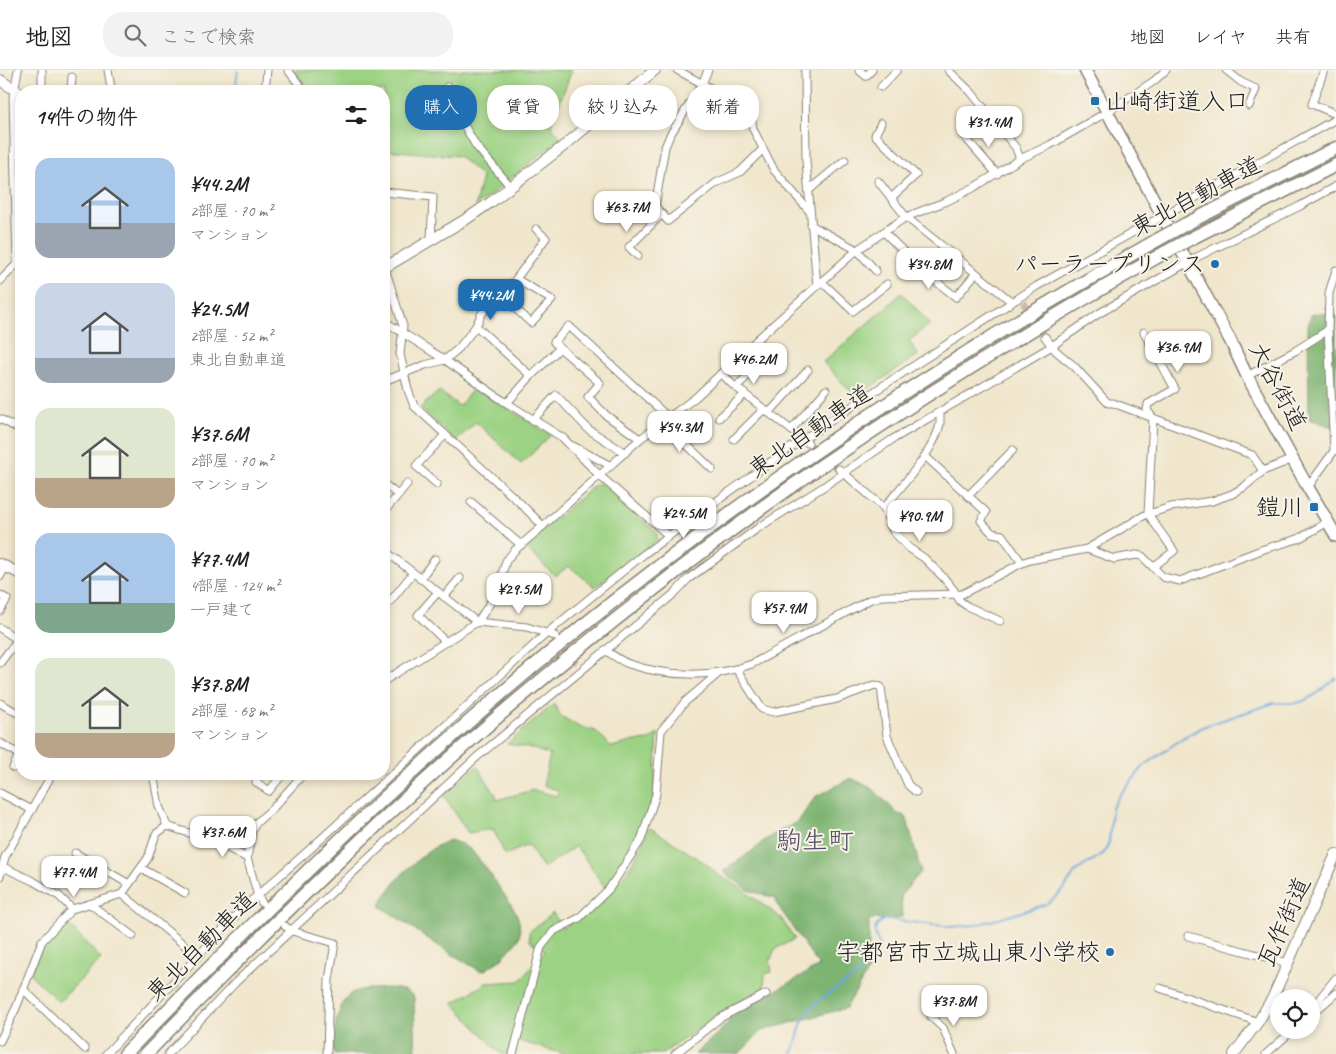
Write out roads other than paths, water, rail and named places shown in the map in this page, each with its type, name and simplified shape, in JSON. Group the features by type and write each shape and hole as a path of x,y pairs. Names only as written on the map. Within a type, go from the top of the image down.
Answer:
{"highway":[{"name":"東北自動車道","path":"125,1054 192,984 290,887 419,766 566,639 728,514 810,455 1000,332 1159,239 1336,148"},
{"name":"東北自動車道","path":"146,1054 203,994 300,898 422,783 577,650 662,583 803,478 883,424 1026,333 1166,252 1336,165"}],"main road":[{"name":"大谷街道","path":"1085,70 1248,376 1336,536"}],"street":[{"path":"18,70 18,85"},
{"path":"42,70 42,85"},
{"path":"108,70 110,85"},
{"path":"266,85 267,70"},
{"path":"288,70 299,85"},
{"path":"390,264 468,218 511,187 655,70"},
{"path":"677,70 740,104 751,115 753,129 774,170 810,212"},
{"path":"708,70 702,84 670,135 665,147 655,206 668,221 716,183 740,172 763,149"},
{"path":"805,70 806,161 811,225 820,284 853,311 887,284"},
{"path":"859,70 866,76 872,70"},
{"path":"881,87 897,70"},
{"path":"948,70 971,92 1016,148 1020,159"},
{"path":"390,677 477,622 496,594 506,561 521,544 640,439 696,397 857,250 906,217 974,188 1020,159 1050,145 1108,112 1154,81 1166,70"},
{"path":"1226,70 1241,82 1256,89 1250,106"},
{"path":"1324,70 1312,104 1336,114"},
{"path":"71,85 72,78"},
{"path":"0,80 15,90"},
{"path":"15,95 13,97 15,152"},
{"path":"390,779 547,633 644,554 783,453 806,441 1012,302 1021,300 1038,286 1336,119"},
{"path":"881,123 875,136 916,175 892,198"},
{"path":"467,130 476,146 511,187"},
{"path":"964,136 997,174"},
{"path":"809,190 845,160"},
{"path":"878,181 906,217 1012,302"},
{"path":"168,1054 289,928 580,666 605,650 675,593 688,579 758,528 842,471 1052,346 1098,314 1188,262 1336,186"},
{"path":"390,192 433,196 431,240"},
{"path":"638,256 629,247 662,214"},
{"path":"811,225 857,250 876,271"},
{"path":"390,379 425,365 445,360 459,348 476,326 482,313 502,296 546,238 536,229"},
{"path":"884,232 924,272 956,297 976,273"},
{"path":"0,282 15,266"},
{"path":"1308,487 1334,451 1328,330 1329,292 1336,270"},
{"path":"502,296 530,323 552,300 516,279"},
{"path":"390,286 403,326 400,354 408,390 414,406 543,526"},
{"path":"390,324 506,403 563,438 600,476 670,536"},
{"path":"476,326 531,376"},
{"path":"640,439 607,416 588,397 600,383 554,342 569,326 666,420 712,469"},
{"path":"1248,376 1328,330"},
{"path":"1144,332 1175,389 1148,404 1147,410 1153,418 1148,514 1174,551 1153,567"},
{"path":"1045,337 1056,351 1074,366 1108,403 1113,403 1252,455 1263,471"},
{"path":"506,403 560,348"},
{"path":"736,387 756,368"},
{"path":"734,439 808,370"},
{"path":"721,373 736,387 806,441"},
{"path":"791,430 826,390"},
{"path":"719,418 745,394"},
{"path":"533,420 556,395 588,429 625,453"},
{"path":"884,508 925,456 940,424 940,412"},
{"path":"0,419 15,427"},
{"path":"437,484 416,466 445,435"},
{"path":"568,444 611,466"},
{"path":"968,496 1013,450"},
{"path":"925,456 986,512 981,521 992,533 1002,535 1022,563"},
{"path":"605,650 627,664 680,675 737,670 752,664 870,600 882,596 962,594 1030,560 1087,549 1148,514 1232,494 1244,487 1263,471 1293,459"},
{"path":"842,471 884,508 893,531 909,548 924,558 943,577 960,601 1000,621"},
{"path":"390,505 407,484"},
{"path":"390,489 398,495"},
{"path":"471,502 521,544"},
{"path":"1087,549 1114,559 1136,555 1142,556 1163,577 1180,581 1264,549 1298,540 1328,522"},
{"path":"390,555 477,622 527,627 555,636"},
{"path":"420,579 435,559"},
{"path":"0,577 3,566 15,571"},
{"path":"390,601 412,573"},
{"path":"446,642 418,615 460,578"},
{"path":"0,595 7,599 0,611"},
{"path":"0,628 15,635"},
{"path":"0,663 15,644"},
{"path":"737,670 762,709 773,712 837,699 875,685 881,687 887,736 908,785 916,792"},
{"path":"513,1054 541,947 554,932 579,918 609,889 641,840 656,794 661,731 685,702 720,672"},
{"path":"0,703 15,712"},
{"path":"0,744 15,750"},
{"path":"13,768 15,764"},
{"path":"0,876 5,858 49,780"},
{"path":"154,780 158,806 167,826 214,842 247,858"},
{"path":"256,780 256,782 269,791 278,780"},
{"path":"260,900 247,858 252,831 256,823 298,780"},
{"path":"106,1054 242,909 260,900 389,780"},
{"path":"0,793 32,810"},
{"path":"1,1038 16,1008 42,941 72,910 122,894 148,858 156,834 167,826"},
{"path":"75,853 129,884"},
{"name":"瓦作街道","path":"1234,1054 1258,1022 1273,997 1336,854"},
{"path":"2,867 33,881 59,896 72,910"},
{"path":"140,868 185,893"},
{"path":"122,894 198,956"},
{"path":"90,904 133,936"},
{"path":"289,928 335,944 329,980 327,1054"},
{"path":"1188,936 1288,963"},
{"path":"1320,998 1336,978"},
{"path":"1160,988 1258,1022"},
{"path":"23,989 85,1048"},
{"path":"1320,1008 1336,993"},
{"path":"675,1054 720,1018 766,994"},
{"path":"931,1017 943,1028 954,1054"},
{"path":"1266,1054 1283,1039"}],"waterway":[{"path":"236,85 238,70"},
{"path":"792,1054 803,1020 809,1010 817,1002 859,974 875,956 880,945 875,930 878,924 885,919 951,927 975,925 1044,905 1064,889 1076,871 1104,853 1109,842 1112,808 1119,796 1144,766 1184,737 1205,726 1274,703 1297,703 1303,701 1315,695 1336,678"}],"tunnel":[{"path":"1023,302 1045,337"},
{"path":"808,443 839,469"},
{"path":"560,642 577,663"}],"place":[{"name":"山崎街道入口","path":"1095,101"},
{"name":"パーラープリンス","path":"1215,264"},
{"name":"鎧川","path":"1314,507"},
{"name":"宇都宮市立城山東小学校","path":"1110,952"}],"district":[{"name":"駒生町","path":"815,840"}]}
